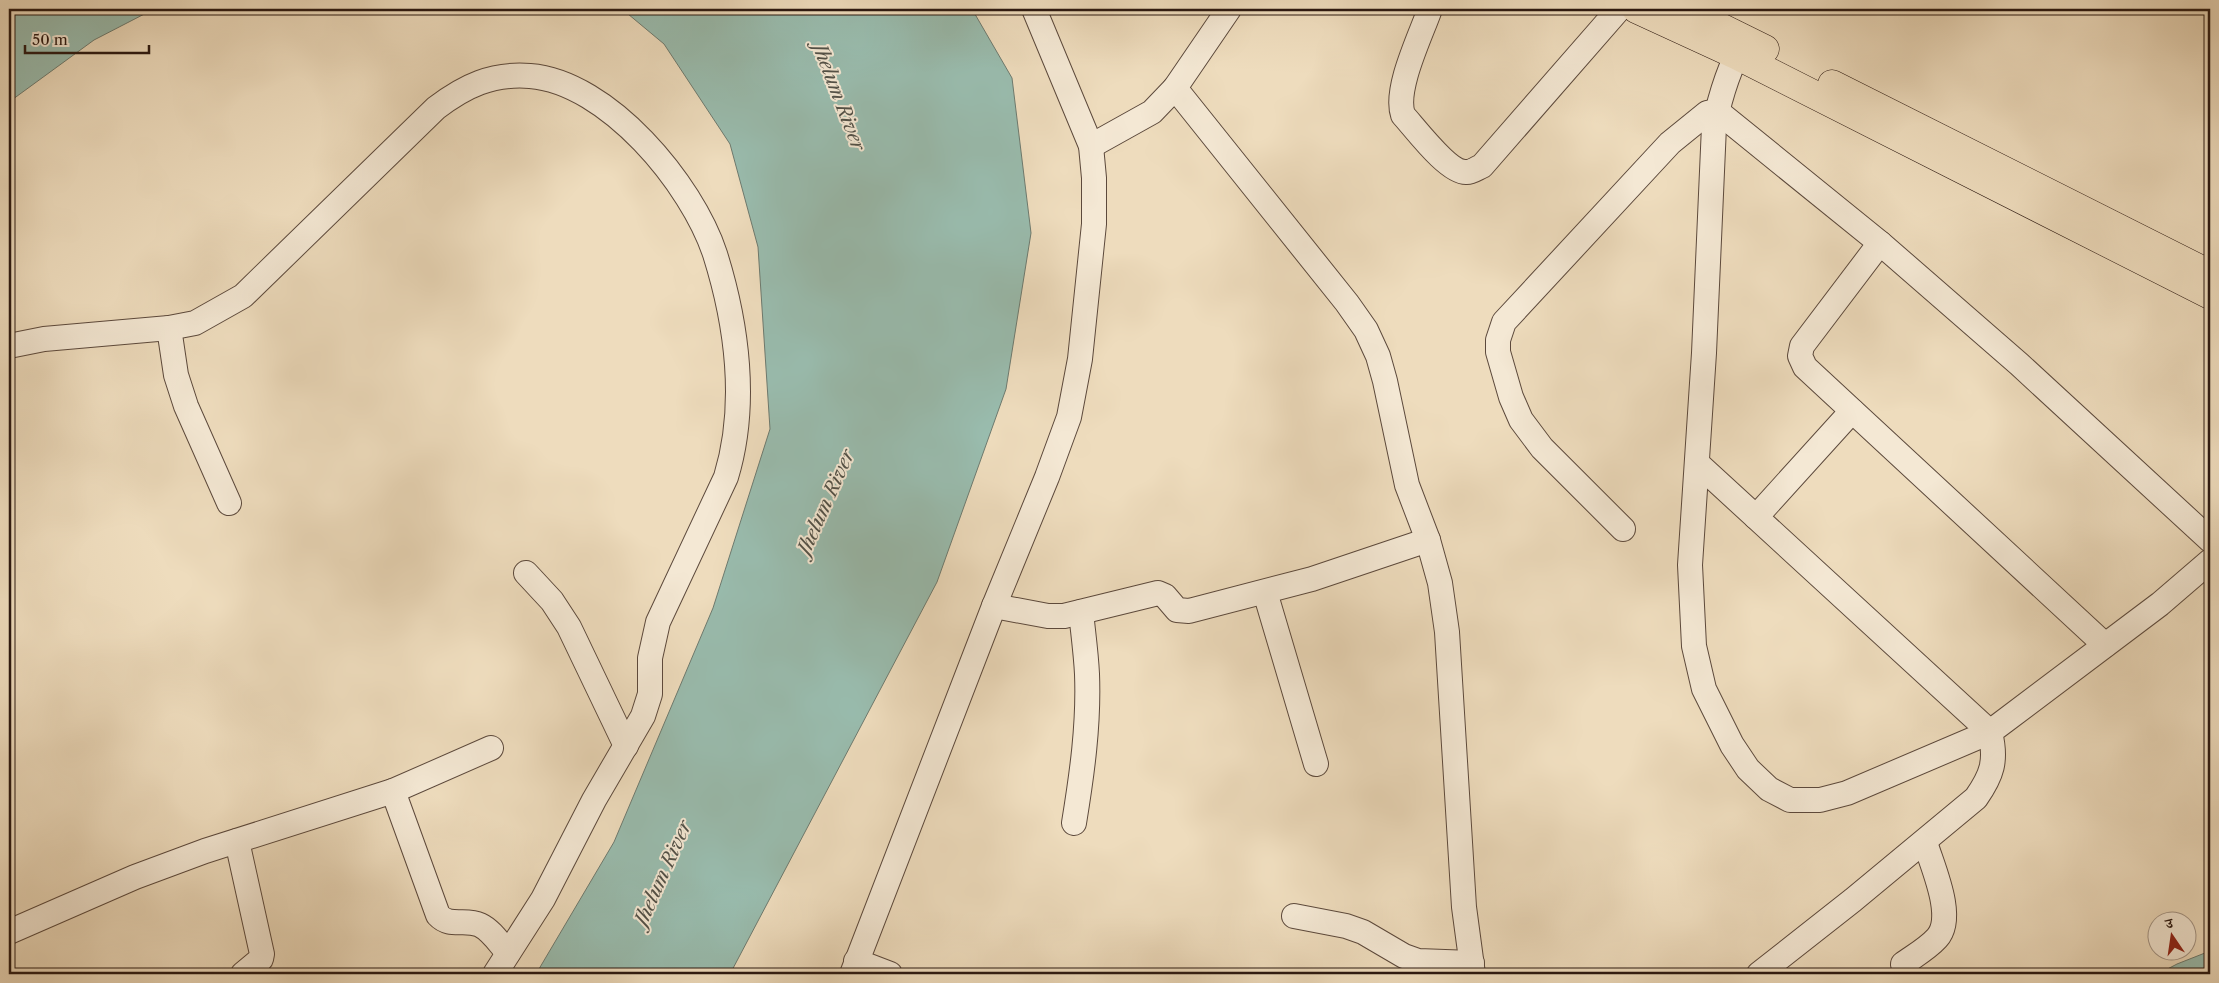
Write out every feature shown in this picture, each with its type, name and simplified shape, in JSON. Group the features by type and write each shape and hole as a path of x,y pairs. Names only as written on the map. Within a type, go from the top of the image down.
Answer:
{"highway":[{"path":"1636,9 1740,47 2210,274"},
{"path":"1684,9 1740,47 2210,295"}],"street":[{"path":"890,974 854,967 994,606 1047,477 1069,417 1080,359 1094,224 1094,178 1091,146 1034,9"},
{"path":"1091,146 1152,112 1175,88 1229,9"},
{"path":"1430,9 1401,90 1400,108 1402,115 1446,163 1457,170 1466,172 1482,166 1619,9"},
{"path":"1740,47 1717,111 1714,126 1690,565 1694,646 1697,668 1704,689 1732,746 1748,769 1770,789 1790,800 1820,800 1847,793 1990,732 2160,604 2210,561"},
{"path":"9,346 44,339 169,328 195,323 243,296 362,181 410,131 457,92 479,82 505,76 530,76 557,82 585,94 615,116 645,144 673,175 696,210 714,253 726,296 735,342 738,388 734,447 726,477 658,622 650,658 650,685 647,706 594,800 543,899 495,974"},
{"path":"1175,88 1366,330 1378,356 1386,381 1407,485 1428,540 1440,583 1447,632 1464,908 1473,969 1418,961 1404,956 1363,932 1346,926 1294,916"},
{"path":"1717,111 1880,243 2019,364 2210,540"},
{"path":"1623,529 1542,448 1521,420 1511,396 1498,352 1498,340 1504,322 1670,143 1707,113 1717,111"},
{"path":"1880,243 1802,346 1800,356 1805,367 2105,645"},
{"path":"169,328 176,375 186,406 229,502"},
{"path":"1756,517 1852,411"},
{"path":"1697,463 1990,732 1994,748 1993,765 1987,781 1976,798 1759,974"},
{"path":"994,606 1048,616 1081,612 1158,593 1165,596 1177,610 1190,611 1312,579 1428,540"},
{"path":"526,573 552,601 569,627 626,746"},
{"path":"1265,592 1316,764"},
{"path":"1074,824 1082,769 1086,721 1087,673 1081,612"},
{"path":"9,932 135,877 237,841 393,791 491,748"},
{"path":"393,791 438,915 450,923 471,921 479,924 486,928 508,953"},
{"path":"237,841 262,954 261,959 243,974"},
{"path":"1903,964 1938,937 1944,925 1945,910 1924,842"}],"water":[{"path":"9,9 154,9 94,40 9,102"},
{"name":"Jhelum River","path":"622,9 972,9 1012,78 1031,233 1006,389 937,582 730,974 536,974 614,842 713,608 770,429 758,247 730,144 664,44"},
{"path":"2210,951 2210,974 2158,974 2187,960 2196,960 2196,957"}]}
